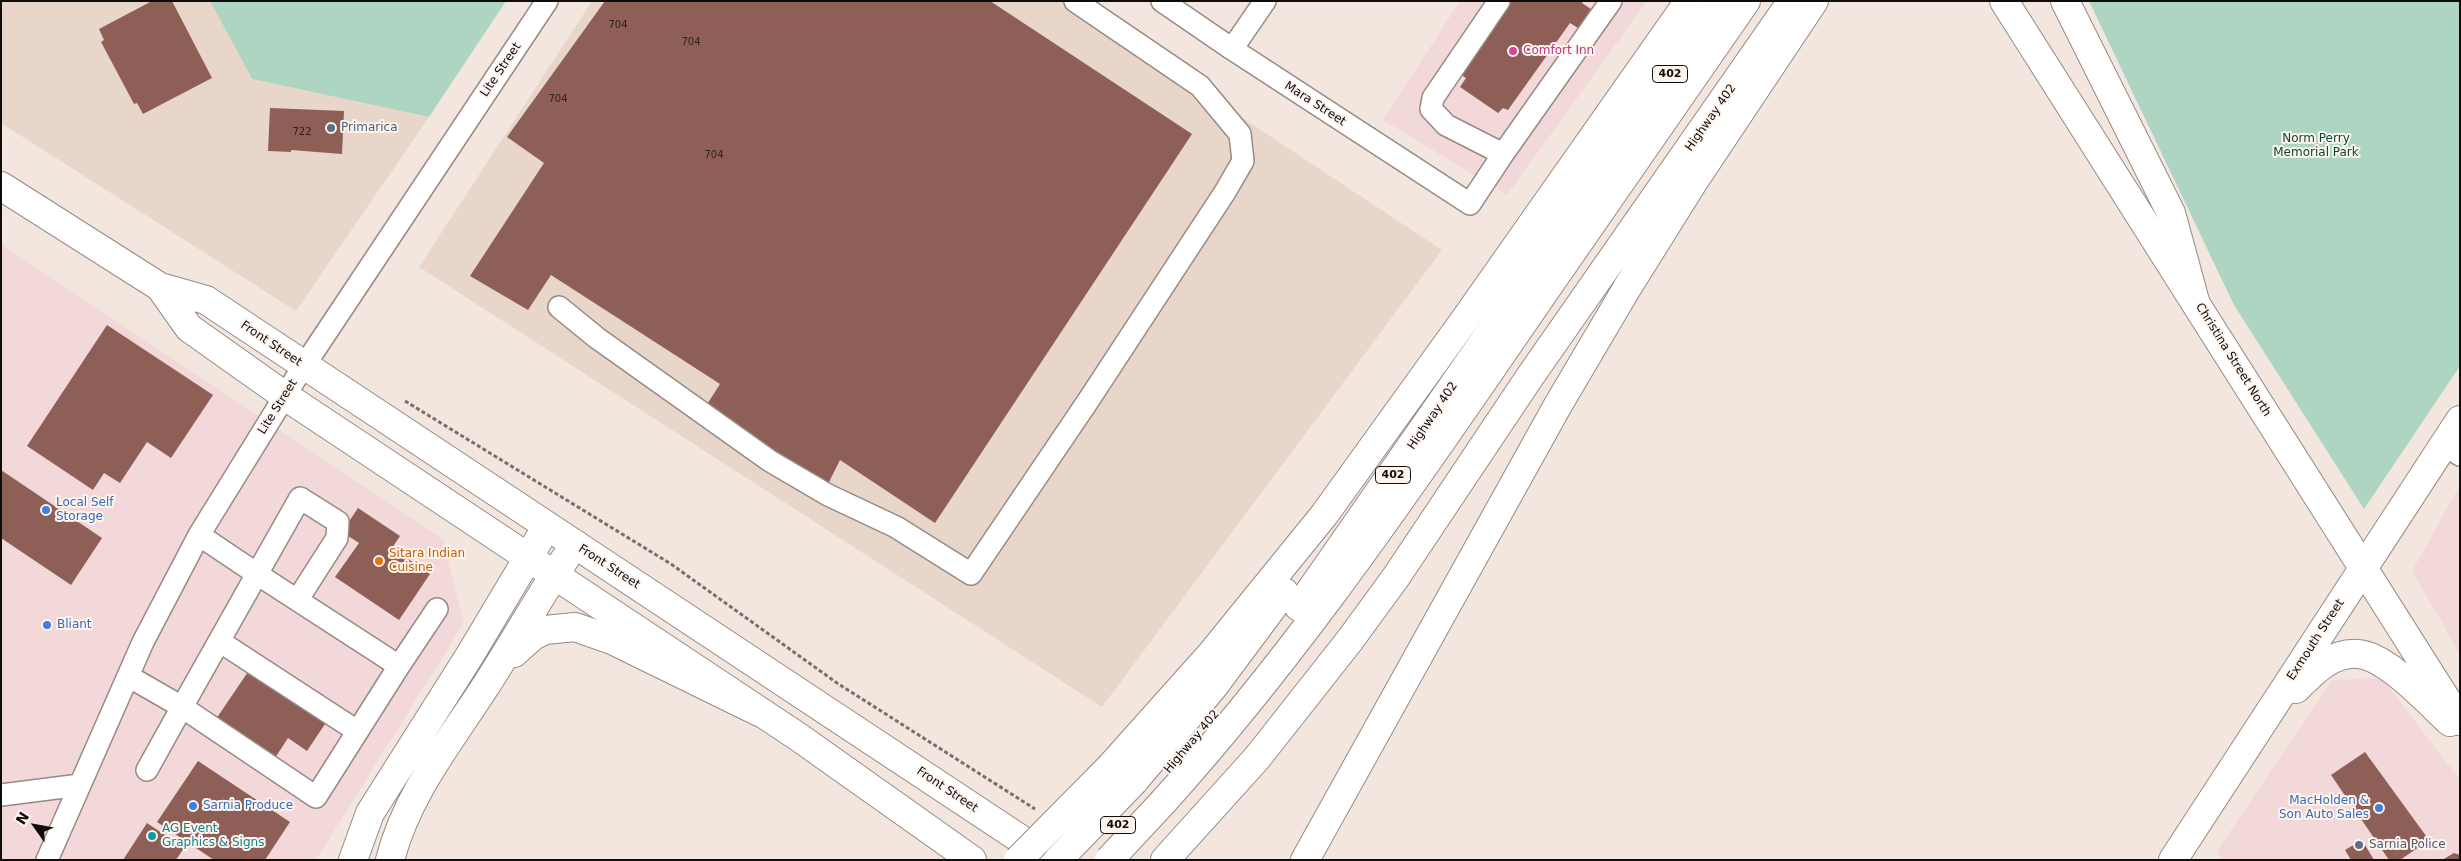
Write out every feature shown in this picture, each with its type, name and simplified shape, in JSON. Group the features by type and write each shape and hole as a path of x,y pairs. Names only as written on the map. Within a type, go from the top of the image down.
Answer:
{"main road":[{"path":"1018,860 1111,766 1212,653 1324,515 1466,318 1688,1"},
{"name":"Highway 402","path":"1085,860 1150,791 1199,735 1292,617 1391,478 1720,1"},
{"path":"1058,860 1150,791 1248,704 1408,490 1746,1"},
{"name":"Highway 402","path":"1165,860 1263,751 1350,640 1396,577 1529,378 1792,1"},
{"path":"1305,860 1558,405 1627,288 1692,184 1814,1"},
{"name":"Christina Street North","path":"2004,1 2460,721"},
{"path":"2064,1 2171,212 2195,301"},
{"name":"Front Street","path":"1,186 160,287 206,300 295,380 527,557 759,712 972,860"},
{"path":"1109,860 1208,693 1261,624 1322,539 1466,318"},
{"name":"Front Street","path":"295,380 547,526 1052,860"},
{"name":"Exmouth Street","path":"2181,856 2363,567 2452,450 2460,420"},
{"path":"353,860 370,813 470,655 547,526"},
{"path":"390,860 405,814 423,780 485,687 554,574 575,544"},
{"path":"485,687 520,646 533,636 546,630 575,627 612,640 759,712"},
{"path":"2265,720 2314,670 2342,656 2358,654 2385,665 2460,732"}],"street":[{"name":"Lite Street","path":"47,860 146,635 199,534 295,380 547,1"},
{"path":"559,306 597,338 770,461 828,496 896,527 971,574 1088,401 1224,192 1242,160 1240,134 1200,86 1075,1"},
{"name":"Mara Street","path":"1162,1 1232,49 1470,204 1502,154"},
{"path":"1232,49 1265,1"},
{"path":"1499,1 1432,98 1431,109 1446,125 1502,154 1611,1"},
{"path":"147,770 300,498 338,522 336,538 298,599"},
{"path":"199,534 399,666"},
{"path":"128,676 182,707 316,797 437,608"},
{"path":"219,641 358,731"},
{"path":"1,795 80,785"}],"path":[{"path":"403,400 671,564 836,683 1039,812"}],"shaded area":[{"path":"1,1 210,1 252,79 429,117 296,311 1,123"},
{"path":"592,1 1066,1 1442,250 1102,707 419,267"},
{"path":"1460,1 1647,1 1507,195 1383,120"},
{"path":"1,244 443,539 464,623 316,860 1,860"},
{"path":"2460,488 2460,654 2412,571"},
{"path":"2382,678 2460,780 2460,860 2222,860 2217,851 2332,680"}],"green space":[{"path":"210,1 506,1 429,117 252,79"},
{"name":"Norm Perry Memorial Park","path":"2089,1 2460,1 2460,366 2364,509 2234,305"}],"building":[{"path":"152,1 172,1 212,78 143,114 137,103 134,104 101,42 104,40 99,29"},
{"path":"605,1 990,1 1192,134 935,523 840,460 826,488 706,406 720,384 551,275 528,310 470,276 544,163 507,137"},
{"name":"Comfort Inn","path":"1511,1 1583,1 1582,3 1591,9 1578,28 1570,23 1508,110 1503,108 1498,113 1460,87 1466,78 1460,74"},
{"path":"270,108 344,111 342,154 291,150 291,152 268,151"},
{"path":"107,325 213,395 171,458 147,442 120,483 104,473 93,490 27,446"},
{"path":"1,470 102,538 71,585 1,538"},
{"name":"Sitara Indian Cuisine","path":"358,508 400,536 392,548 430,574 399,620 335,577 359,543 342,532"},
{"path":"250,669 327,721 307,751 288,738 275,758 216,719"},
{"name":"MacHolden & Son Auto Sales","path":"2365,752 2429,840 2400,860 2389,860 2331,775"},
{"path":"198,761 290,822 265,860 214,860 157,822"},
{"name":"AG Event Graphics & Signs","path":"147,823 184,848 176,860 123,860"},
{"name":"Sarnia Police","path":"2362,840 2374,860 2351,860 2345,850"},
{"name":"Sarnia Police","path":"2454,853 2460,855 2460,860 2442,860"}],"place":[{"name":"Comfort Inn","path":"1513,51"},
{"name":"Primarica","path":"331,128"},
{"name":"Local Self Storage","path":"46,510"},
{"name":"Sitara Indian Cuisine","path":"379,561"},
{"name":"Bliant","path":"47,625"},
{"name":"Sarnia Produce","path":"193,806"},
{"name":"MacHolden & Son Auto Sales","path":"2379,808"},
{"name":"AG Event Graphics & Signs","path":"152,836"},
{"name":"Sarnia Police","path":"2359,845"}]}
